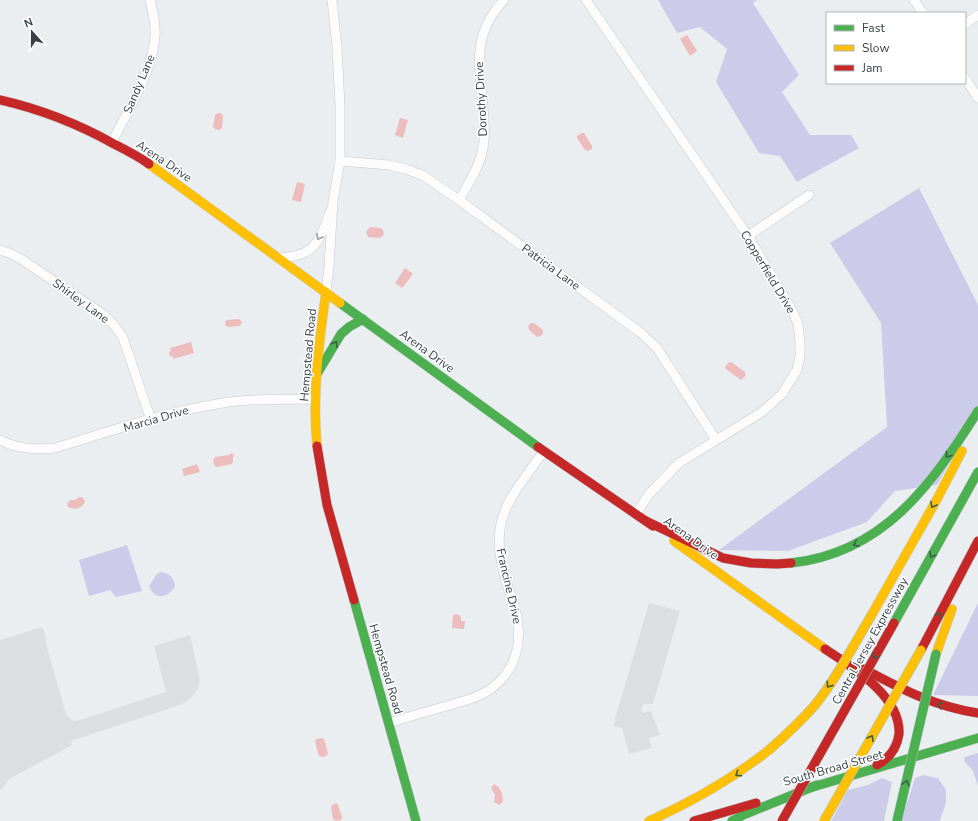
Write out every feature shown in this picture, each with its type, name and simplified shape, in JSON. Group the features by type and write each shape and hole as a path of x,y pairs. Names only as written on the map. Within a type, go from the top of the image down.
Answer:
{"main road":[{"name":"Arena Drive","path":"0,100 46,112 112,142 143,160 544,451 646,521 825,649"},
{"name":"Hempstead Road","path":"326,292 315,399 318,455 322,485 330,520 416,821"},
{"path":"316,378 341,334 363,319"},
{"path":"646,521 724,559 744,563 788,564 834,554 876,533 898,516 912,502 961,439 978,411"},
{"path":"649,821 692,801 741,772 790,732 820,698 839,670 871,616 936,501 978,421"},
{"name":"Central Jersey Expressway","path":"782,821 978,472"},
{"path":"824,821 921,650 978,541"},
{"path":"897,821 936,654 950,614 978,557"},
{"path":"825,649 915,696 948,707 978,713"},
{"path":"825,649 869,680 897,714 900,724 900,734 897,745 892,754 885,761 857,774"},
{"name":"South Broad Street","path":"694,821 978,738"},
{"path":"956,745 978,744"},
{"path":"732,821 743,815 818,785"}],"street":[{"name":"Sandy Lane","path":"112,142 148,68 153,52 155,36 150,0"},
{"name":"Hempstead Road","path":"326,292 334,201 340,161 340,106 337,47 332,0"},
{"name":"Dorothy Drive","path":"459,200 476,171 484,142 479,52 481,37 487,22 495,9 504,0"},
{"name":"Copperfield Drive","path":"586,0 748,236 792,310 798,324 800,341 800,356 797,370 782,394 762,412 679,463 650,494 636,514"},
{"path":"914,0 922,12"},
{"path":"966,23 978,15"},
{"path":"966,80 978,98"},
{"name":"Patricia Lane","path":"340,161 389,165 406,169 424,176 641,334 656,348 716,440"},
{"path":"748,236 809,195"},
{"path":"279,258 298,255 308,250 316,243 322,233 334,201"},
{"name":"Shirley Lane","path":"0,250 21,259 104,315 114,325 123,338 151,420"},
{"name":"Marcia Drive","path":"0,440 12,446 41,450 55,448 192,409 247,401 315,399"},
{"name":"Francine Drive","path":"389,723 476,697 491,689 503,679 511,666 519,638 519,623 500,557 498,542 500,527 514,494 544,451"}],"shaded area":[{"path":"658,0 757,0 753,3 799,75 782,92 810,135 851,135 859,148 797,182 780,156 759,153 716,82 727,49 700,27 677,33"},
{"path":"687,35 697,51 690,56 680,39"},
{"path":"221,113 223,116 222,128 219,130 213,127 215,115"},
{"path":"400,118 408,120 403,138 395,135"},
{"path":"584,133 592,146 592,149 588,151 585,150 577,138 577,136"},
{"path":"297,182 305,184 301,202 292,200"},
{"path":"919,188 978,305 978,412 937,485 895,491 867,522 788,551 719,550 887,427 881,323 830,243"},
{"path":"370,227 381,228 384,232 383,236 379,238 368,237 366,232"},
{"path":"405,268 413,274 402,288 395,283"},
{"path":"239,319 242,322 240,326 228,327 225,325 227,320"},
{"path":"531,323 534,323 543,330 541,336 537,337 529,330 528,326"},
{"path":"191,342 194,353 173,359 173,356 170,357 170,348"},
{"path":"731,362 745,372 746,375 741,380 726,369 725,367"},
{"path":"231,453 234,455 232,464 217,467 214,465 213,460 215,457 229,455"},
{"path":"197,464 200,472 184,476 182,469"},
{"path":"82,497 85,501 82,506 76,509 68,507 67,504 70,500 75,500"},
{"path":"127,545 142,591 116,597 110,590 89,596 79,560"},
{"path":"160,572 171,576 175,587 168,594 158,596 154,594 149,586"},
{"path":"649,603 680,611 653,704 643,704 641,709 643,713 651,711 660,735 649,738 652,748 629,754 622,728 613,726"},
{"path":"978,603 978,696 933,695"},
{"path":"456,614 461,616 461,621 465,621 464,629 452,628 453,615"},
{"path":"42,627 66,714 74,721 166,692 154,646 190,635 200,680 198,689 191,698 180,705 71,741 72,745 9,779 0,790 0,640"},
{"path":"316,739 324,739 328,753 326,756 322,757 319,756 315,742"},
{"path":"978,753 978,786 973,771 964,761 965,757"},
{"path":"923,775 938,778 946,790 946,803 940,820 941,821 901,821 915,778"},
{"path":"882,778 892,782 884,821 831,821 848,790 868,785"},
{"path":"494,784 500,789 502,794 503,802 499,805 494,802 495,795 491,788"},
{"path":"336,803 342,817 341,820 336,821 333,819 331,808 332,805"}],"traffic: fast":[{"path":"340,303 538,447"},
{"path":"317,374 341,334 349,327 363,319"},
{"path":"791,563 824,557 853,545 879,530 902,511 923,489 961,438 978,411"},
{"path":"894,623 978,472"},
{"path":"354,600 416,821"},
{"path":"897,821 936,654"},
{"path":"806,789 978,738"},
{"path":"732,821 743,815 817,785"}],"traffic: slow":[{"path":"149,164 340,303"},
{"path":"317,446 315,407 316,388 326,292"},
{"path":"871,616 936,501 962,451"},
{"path":"674,541 825,649"},
{"path":"936,654 952,609"},
{"path":"769,750 804,717 823,695 838,673 871,616"},
{"path":"824,821 921,650"},
{"path":"649,821 681,806 711,789 741,771 769,750"}],"traffic: jam":[{"path":"0,100 30,108 73,124 141,158 149,164"},
{"path":"317,446 327,505 354,600"},
{"path":"538,447 653,526"},
{"path":"646,521 723,558 751,563 791,563"},
{"path":"921,650 978,541"},
{"path":"782,821 894,623"},
{"path":"825,649 873,684 884,695 898,720 899,734 895,748 886,759 877,765"},
{"path":"864,669 905,690 933,702 978,713"},
{"path":"694,821 756,803"}]}
